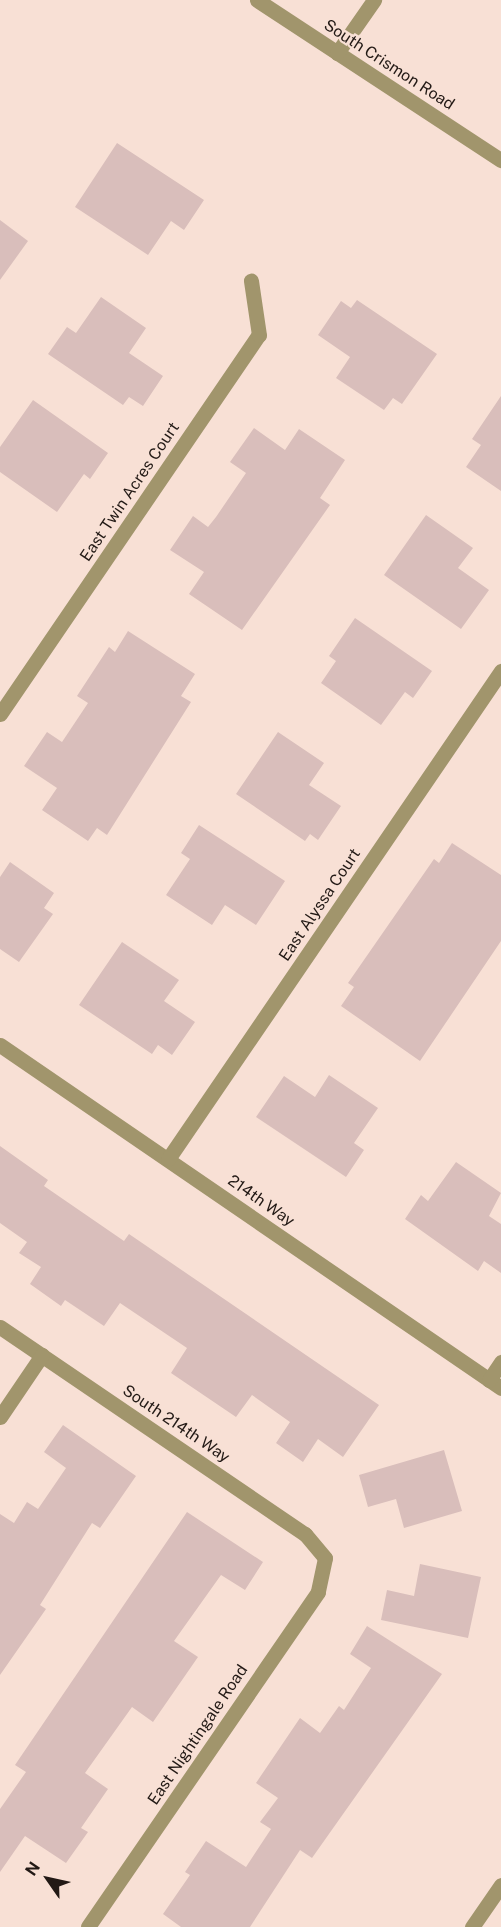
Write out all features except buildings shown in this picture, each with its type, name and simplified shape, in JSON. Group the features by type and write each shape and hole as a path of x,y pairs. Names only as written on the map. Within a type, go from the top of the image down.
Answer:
{"street":[{"name":"South Crismon Road","path":"257,0 501,160"},
{"path":"338,53 374,0"},
{"name":"East Twin Acres Court","path":"0,714 259,335 251,281"},
{"name":"East Alyssa Court","path":"168,1159 501,671"},
{"name":"214th Way","path":"0,1045 495,1384"},
{"name":"South 214th Way","path":"0,1327 305,1534 326,1557"},
{"path":"0,1417 42,1355"},
{"path":"495,1384 501,1362"},
{"name":"East Nightingale Road","path":"88,1927 318,1592 326,1557"},
{"path":"472,1927 501,1885"}]}
